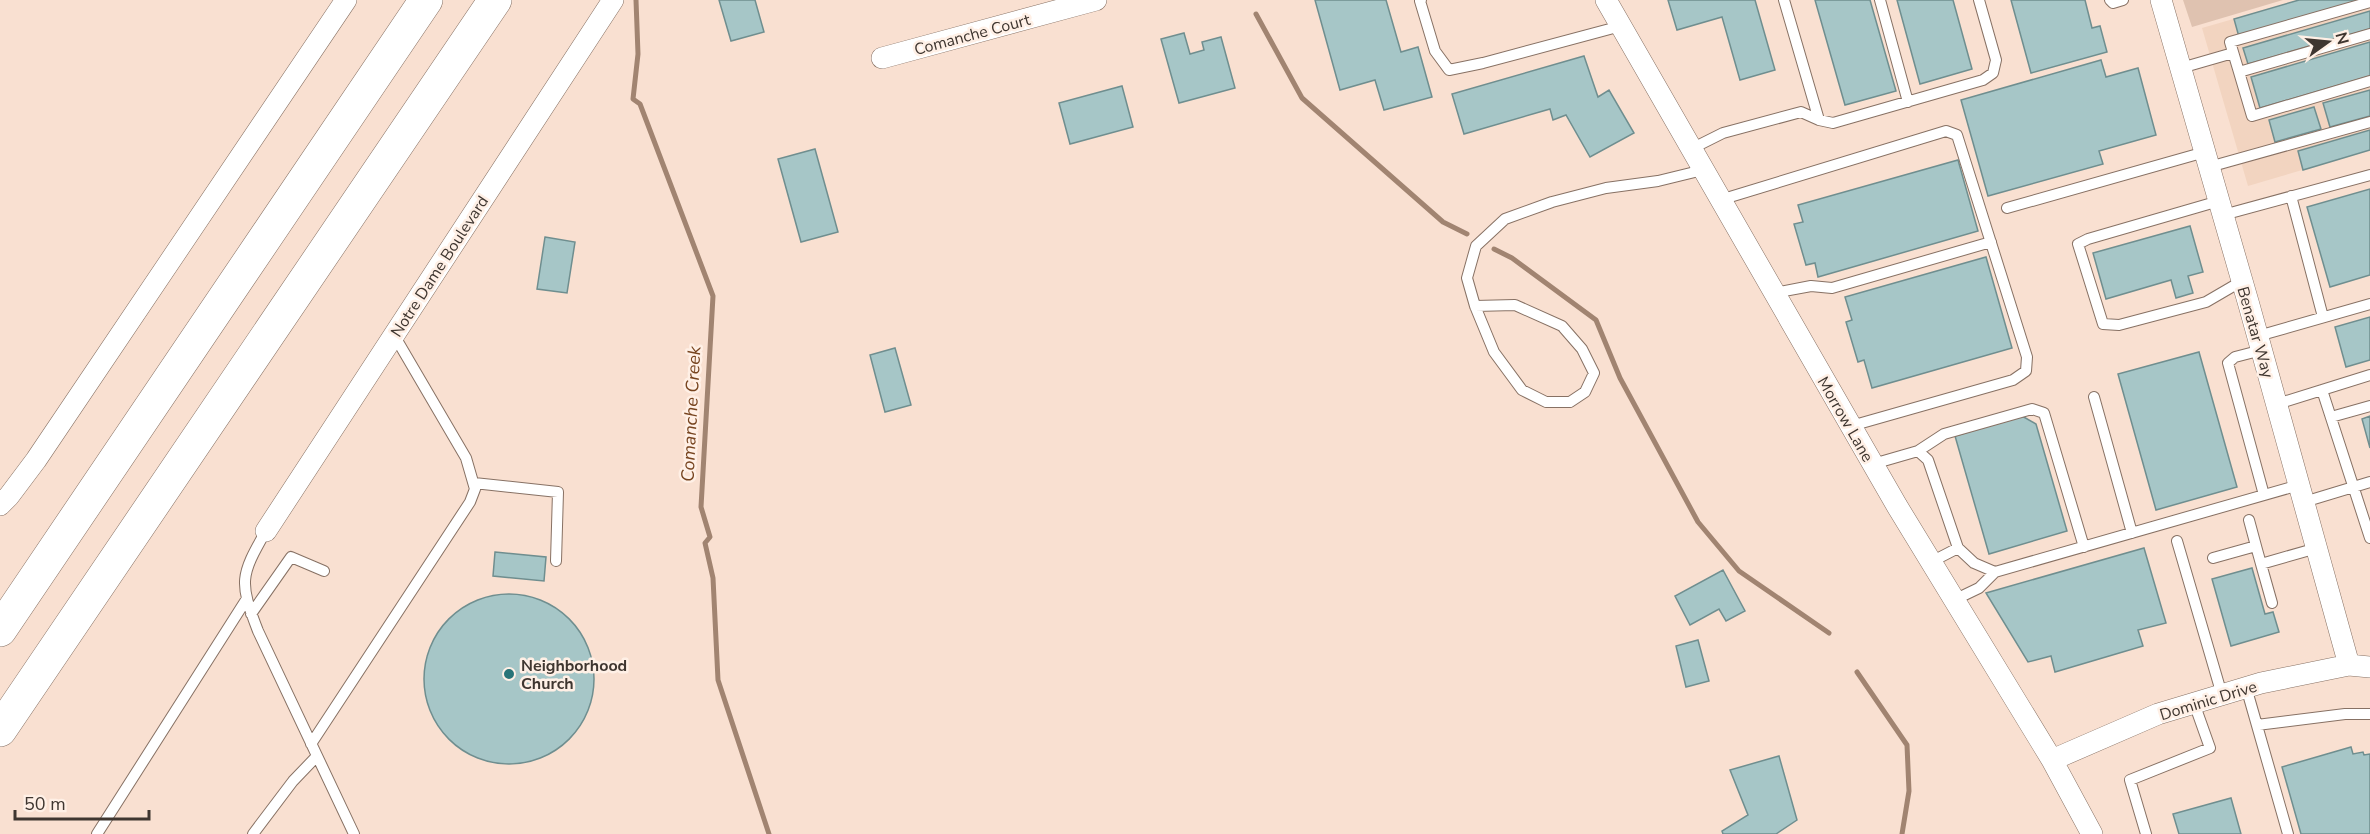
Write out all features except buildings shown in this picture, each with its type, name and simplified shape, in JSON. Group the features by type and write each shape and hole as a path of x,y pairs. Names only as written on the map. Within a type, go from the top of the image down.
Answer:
{"highway":[{"path":"0,630 426,0"},
{"path":"0,730 495,0"}],"street":[{"path":"0,505 36,460 346,0"},
{"name":"Notre Dame Boulevard","path":"266,531 613,0"},
{"name":"Comanche Court","path":"882,58 1096,0"},
{"name":"Morrow Lane","path":"1606,0 1873,464 2052,760 2092,834"},
{"name":"Benatar Way","path":"2161,0 2260,343 2349,665"},
{"name":"Dominic Drive","path":"2052,760 2158,714 2246,687 2349,665 2370,667"}],"lane":[{"path":"1421,0 1435,51 1449,70 1621,26"},
{"path":"1784,0 1819,120"},
{"path":"1880,0 1908,102"},
{"path":"1691,149 1723,133 1801,112 1833,123 1983,80 1992,73 1996,60 1979,0"},
{"path":"2110,0 2113,3 2123,0"},
{"path":"2370,2 2230,42 2252,116 2370,81"},
{"path":"2239,72 2370,34"},
{"path":"2181,68 2234,53"},
{"path":"2007,208 2370,122"},
{"path":"1720,200 1946,131 1957,135 2027,357 2026,371 2013,380 1851,426"},
{"path":"1475,306 1515,305 1562,326 1582,349 1594,373 1585,392 1570,402 1546,402 1522,390 1494,352 1475,306 1467,278 1476,246 1505,219 1552,202 1606,188 1658,181 1703,170"},
{"path":"2242,281 2206,302 2119,325 2103,324 2078,244 2088,239 2221,208 2291,196 2370,175"},
{"path":"2291,196 2323,317"},
{"path":"1774,293 1811,286 1832,288 1991,242"},
{"path":"2264,495 2228,363 2260,343 2323,317 2370,304"},
{"path":"311,744 470,502 475,489 466,458 394,335"},
{"path":"2277,404 2370,375"},
{"path":"2322,390 2370,538"},
{"path":"2094,397 2132,533"},
{"path":"2331,417 2370,406"},
{"path":"1873,464 1918,451 1944,434 2032,409 2044,413 2084,547"},
{"path":"1918,451 1928,460 1958,548 1974,563 1995,572"},
{"path":"1954,600 1979,588 1995,572 2264,495 2301,494 2370,482"},
{"path":"474,483 558,492 556,561"},
{"path":"2249,520 2272,603"},
{"path":"266,531 249,561 244,589 246,600 354,834"},
{"path":"2177,541 2222,695"},
{"path":"2213,558 2256,546"},
{"path":"1931,562 1958,548"},
{"path":"2261,564 2317,548"},
{"path":"251,614 291,557 324,571"},
{"path":"97,834 246,600"},
{"path":"2246,687 2288,834"},
{"path":"2146,834 2130,780 2210,748 2194,703"},
{"path":"2257,725 2345,714 2370,714"},
{"path":"253,834 293,781 317,756"}],"shaded area":[{"path":"2183,0 2283,0 2192,27"},
{"path":"2299,0 2370,0 2370,150 2248,186 2202,28"}],"waterway":[{"name":"Comanche Creek","path":"636,0 638,54 633,99 640,104 713,296 701,507 710,537 705,543 713,578 718,680 769,834"},
{"path":"1256,14 1302,98 1443,222 1467,234"},
{"path":"1494,249 1512,258 1596,320 1620,378 1698,522 1739,571 1829,633"},
{"path":"1857,672 1907,745 1909,791 1902,834"}],"place":[{"name":"Neighborhood Church","path":"509,674"}]}
